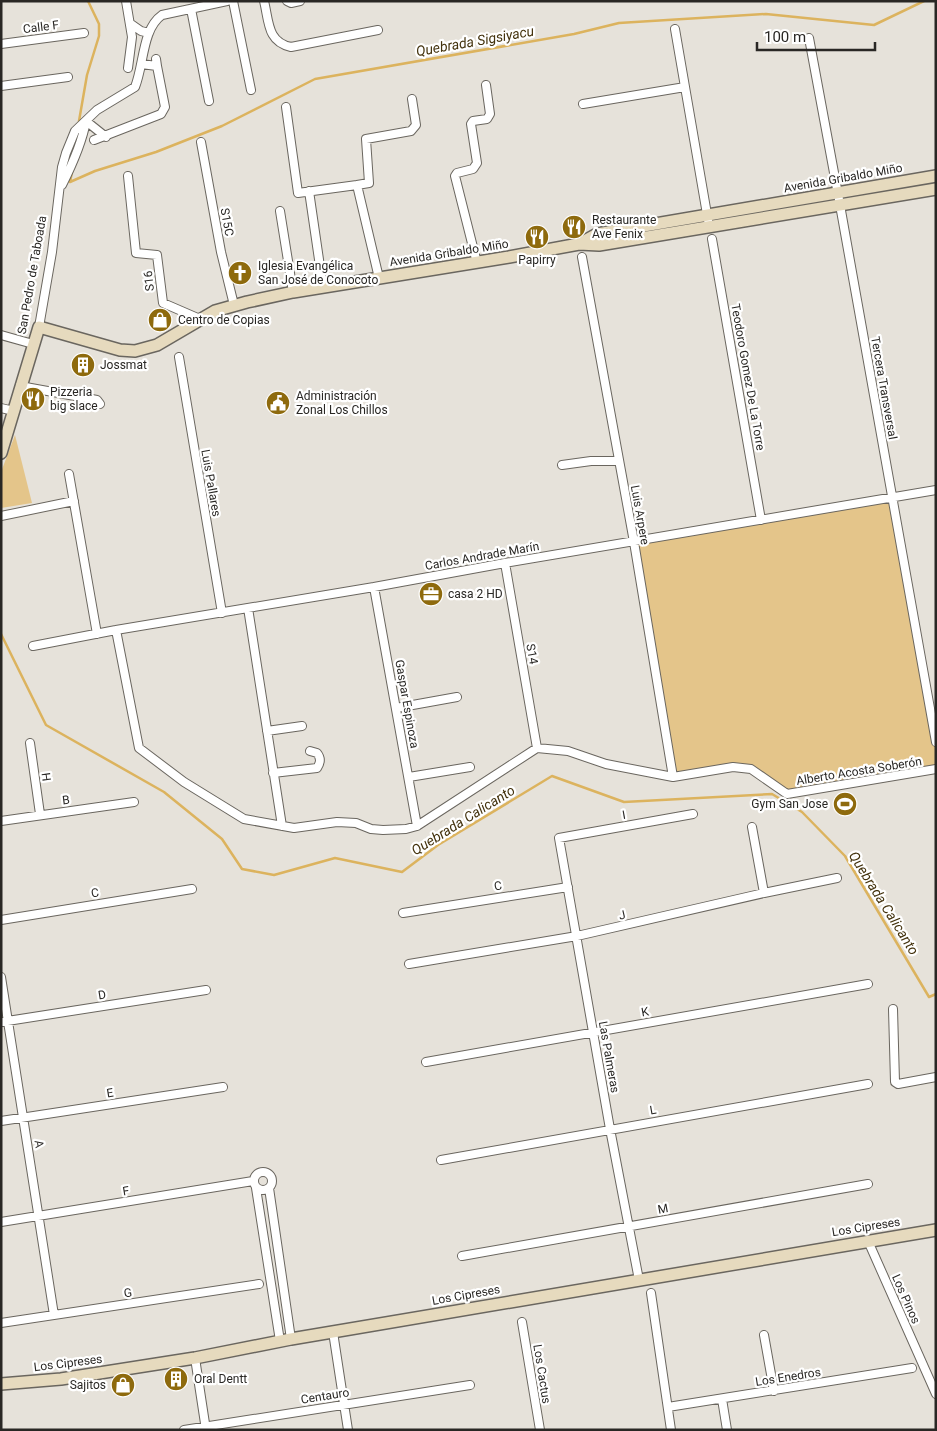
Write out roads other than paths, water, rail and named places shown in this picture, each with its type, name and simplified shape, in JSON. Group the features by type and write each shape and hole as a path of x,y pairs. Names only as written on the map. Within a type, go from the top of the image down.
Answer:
{"street":[{"path":"126,1 132,38 128,68"},
{"path":"233,1 251,90"},
{"path":"264,1 273,38 281,45 291,47 378,30"},
{"path":"287,1 291,3 300,1"},
{"name":"San Pedro de Taboada","path":"2,451 39,327 52,252 62,167 75,131 97,110 135,87 149,33 156,20 162,15 224,2"},
{"path":"191,9 210,101"},
{"path":"131,24 141,31 149,33"},
{"path":"675,29 709,221"},
{"name":"Calle F","path":"1,44 84,33"},
{"name":"Tercera Transversal","path":"809,38 936,742"},
{"path":"94,140 162,114 164,111 165,107 156,63 142,64"},
{"path":"1,86 68,77"},
{"path":"477,262 455,176 457,173 472,169 477,164 472,124 474,121 486,119 490,116 486,84"},
{"path":"583,104 685,87"},
{"path":"286,106 298,193 369,184 366,139 411,131 416,125 412,99"},
{"path":"86,121 106,137"},
{"name":"S15C","path":"201,142 221,252 234,305"},
{"name":"S16","path":"128,176 136,253 157,255 163,303 200,319"},
{"name":"Avenida Gribaldo Miño","path":"39,327 120,350 135,351 157,345 215,311 293,292 579,244 599,245 838,193 936,176"},
{"path":"357,185 379,278"},
{"name":"Avenida Gribaldo Miño","path":"709,221 840,205 936,189"},
{"path":"309,192 323,287"},
{"path":"280,211 293,292"},
{"name":"Teodoro Gomez De La Torre","path":"712,239 761,520"},
{"name":"Luis Arpere","path":"582,257 634,542 673,777"},
{"path":"1,335 33,344"},
{"name":"Luis Pallares","path":"179,357 222,613"},
{"path":"20,386 97,400 100,404"},
{"path":"1,408 14,412"},
{"path":"562,465 591,461 619,461"},
{"path":"69,474 97,634"},
{"name":"Carlos Andrade Marín","path":"33,646 116,630 936,490"},
{"path":"1,516 74,501"},
{"name":"S14","path":"505,563 537,748"},
{"name":"Gaspar Espinoza","path":"374,587 417,826"},
{"path":"248,608 264,686 267,731 282,826"},
{"path":"116,630 139,748 184,782 244,819 294,828 336,822 356,823 371,829 406,829 417,826 537,748 568,751 606,764 673,777"},
{"path":"396,708 457,697"},
{"path":"267,731 302,726"},
{"name":"H","path":"30,743 40,814"},
{"path":"273,773 317,768 320,764 320,757 317,753 310,751"},
{"name":"Alberto Acosta Soberón","path":"673,777 734,767 750,769 787,794 936,769"},
{"path":"409,777 470,768"},
{"name":"B","path":"1,821 134,802"},
{"name":"I","path":"559,838 693,814"},
{"path":"752,827 764,893"},
{"name":"Las Palmeras","path":"559,838 610,1129 639,1280"},
{"name":"J","path":"409,964 577,936 838,878"},
{"name":"C","path":"403,912 568,887"},
{"name":"C","path":"1,920 192,888"},
{"name":"A","path":"1,977 4,1022 24,1118 54,1316"},
{"name":"K","path":"426,1062 868,984"},
{"name":"D","path":"4,1022 206,990"},
{"path":"893,1009 894,1080 897,1083 936,1078"},
{"name":"L","path":"442,1160 868,1084"},
{"name":"E","path":"1,1121 223,1087"},
{"path":"262,1171 267,1172 271,1176 272,1181 269,1188 286,1340 255,1184 258,1172 262,1171"},
{"path":"255,1184 262,1190 269,1188"},
{"name":"F","path":"1,1222 255,1184"},
{"name":"M","path":"462,1256 868,1184"},
{"name":"Los Cipreses","path":"1,1384 61,1379 195,1358 286,1340 936,1230"},
{"name":"Los Pinos","path":"868,1240 936,1394"},
{"name":"G","path":"1,1324 259,1284"},
{"path":"651,1293 671,1430"},
{"name":"Los Cactus","path":"522,1322 540,1430"},
{"path":"333,1332 348,1430"},
{"path":"764,1335 774,1391"},
{"path":"195,1358 205,1428"},
{"name":"Los Enedros","path":"668,1407 912,1368"},
{"name":"Centauro","path":"184,1430 470,1385"},
{"path":"722,1399 727,1430"}],"waterway":[{"name":"Quebrada Sigsiyacu","path":"79,121 87,75 99,36 99,24 88,1"},
{"name":"Quebrada Sigsiyacu","path":"72,172 70,182 95,171 156,152 222,126 315,79 574,34 619,23 766,14 874,25 924,1"},
{"name":"Quebrada Calicanto","path":"1,634 46,725 164,792 222,839 242,869 274,875 335,858 402,872 438,845 552,776 624,802 772,794 802,812 845,856 929,997 936,994"}],"place":[{"name":"Restaurante Ave Fenix","path":"574,227"},
{"name":"Papirry","path":"537,237"},
{"name":"Iglesia Evangélica San José de Conocoto","path":"240,273"},
{"name":"Centro de Copias","path":"160,320"},
{"name":"Jossmat","path":"83,365"},
{"name":"Pizzeria big slace","path":"33,399"},
{"name":"Administración Zonal Los Chillos","path":"278,403"},
{"name":"casa 2 HD","path":"431,594"},
{"name":"Gym San Jose","path":"845,804"},
{"name":"Oral Dentt","path":"176,1379"},
{"name":"Sajitos","path":"123,1385"}]}
